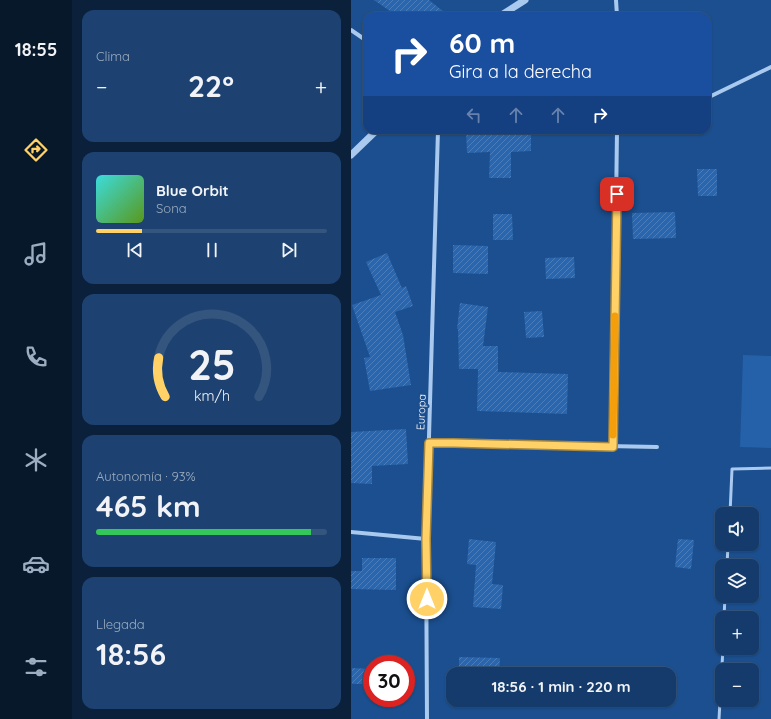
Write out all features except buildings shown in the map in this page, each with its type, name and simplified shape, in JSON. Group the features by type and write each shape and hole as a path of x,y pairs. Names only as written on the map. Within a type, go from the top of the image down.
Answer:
{"street":[{"path":"506,12 525,0"},
{"path":"616,0 617,12"},
{"path":"351,30 363,38"},
{"path":"711,96 771,67"},
{"path":"351,155 373,134"},
{"name":"Europa","path":"427,719 426,539 438,134"},
{"path":"613,447 617,134"},
{"path":"429,443 657,447"},
{"path":"351,532 426,539"}],"lane":[{"path":"730,507 732,469 771,468"},
{"path":"719,719 723,655"}],"shaded area":[{"path":"743,355 771,356 771,448 740,447"}],"slow traffic":[{"path":"613,435 615,316"}],"route":[{"path":"427,599 426,539 429,443 613,447 617,194"}]}
